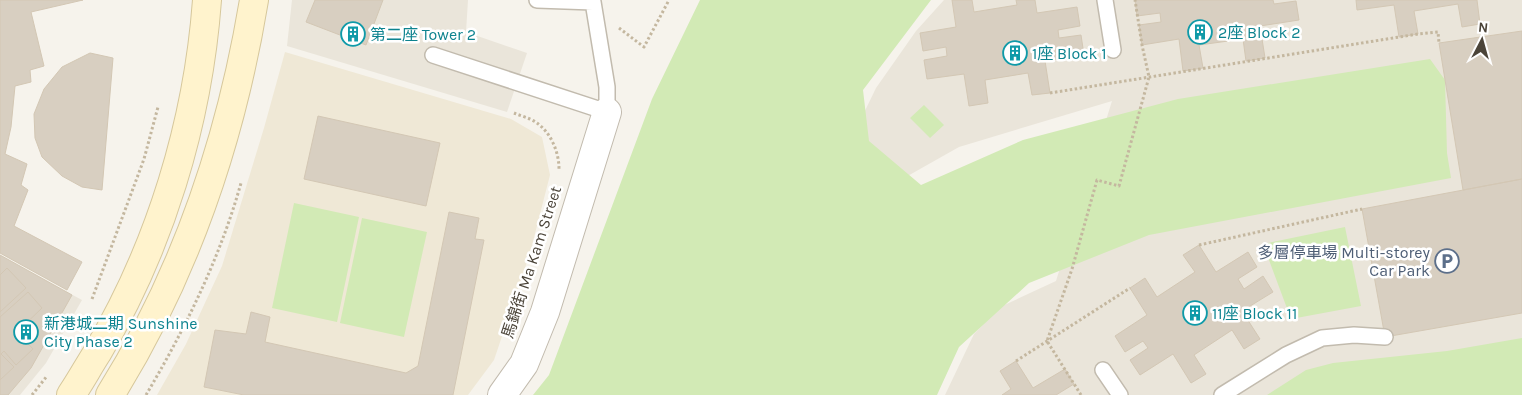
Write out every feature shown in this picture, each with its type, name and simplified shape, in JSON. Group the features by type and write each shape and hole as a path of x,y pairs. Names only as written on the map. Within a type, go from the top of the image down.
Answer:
{"main road":[{"path":"71,395 122,308 139,270 170,189 183,147 194,90 206,0"},
{"path":"110,395 158,309 201,206 232,106 246,49 254,0"}],"street":[{"name":"馬錦街 Ma Kam Street","path":"502,395 524,364 545,312 607,112"}],"lane":[{"path":"433,54 607,112 607,87 593,2 537,0"},
{"path":"1106,0 1113,50"},
{"path":"1222,395 1286,355 1322,338 1354,335 1385,337"},
{"path":"1103,370 1120,395"}],"path":[{"path":"618,27 644,47 669,0"},
{"path":"1047,341 1072,270 1097,180 1119,186 1149,77 1135,0"},
{"path":"1050,93 1418,34 1438,32 1439,44"},
{"path":"92,299 144,159 158,107"},
{"name":"馬錦街 Ma Kam Street","path":"514,113 536,123 549,136 558,157 558,174"},
{"path":"1199,245 1362,209"},
{"path":"1016,361 1130,288"},
{"path":"1047,341 1081,395"},
{"path":"32,395 50,373"}],"shaded area":[{"path":"292,0 468,0 466,32 527,53 507,112 287,46"},
{"path":"944,0 1522,0 1522,395 945,395 974,334 1000,307 1056,281 1112,101 959,147 897,182 821,212 876,88 916,31"},
{"path":"285,52 511,119 542,137 550,175 530,253 494,360 468,395 157,395 186,344 222,266"},
{"name":"新港城二期 Sunshine City Phase 2","path":"0,256 82,300 46,363 20,395 0,395"}],"green space":[{"path":"700,0 931,0 863,90 869,141 921,185 1023,140 1178,99 1430,59 1445,80 1447,153 1451,178 1149,235 1029,283 959,347 937,395 533,395 549,375 652,99"},
{"path":"924,105 944,125 930,138 910,118"},
{"path":"294,203 359,217 337,322 272,308"},
{"path":"362,218 427,232 404,337 340,323"},
{"path":"1345,227 1361,306 1291,319 1263,244"},
{"path":"1522,338 1522,395 1267,395 1306,370 1333,363 1447,351"}],"building":[{"path":"0,0 83,0 31,12 44,66 30,70 31,82 15,86 11,127 5,154 27,164 21,185 28,190 14,226 82,262 67,290 0,253"},
{"name":"第二座 Tower 2","path":"315,0 383,0 366,45 306,22"},
{"name":"1座 Block 1","path":"952,0 972,0 974,12 1017,5 1016,0 1035,0 1037,13 1077,7 1080,26 1058,30 1059,38 1081,35 1084,55 1045,61 1050,93 1032,95 1028,73 985,80 988,103 969,106 964,74 927,79 924,60 947,56 946,47 923,51 920,33 956,27"},
{"name":"2座 Block 2","path":"1135,0 1273,0 1274,4 1296,1 1299,20 1260,26 1265,58 1246,61 1243,39 1199,45 1203,68 1183,71 1179,39 1142,45 1139,25 1161,22 1160,13 1137,16"},
{"path":"1356,0 1477,0 1480,24 1462,27 1458,4 1414,11 1418,34 1399,37 1394,5 1357,10"},
{"path":"1522,31 1522,179 1463,190 1439,43"},
{"path":"90,53 113,58 102,190 82,187 62,176 42,157 35,138 34,114 44,89 62,67"},
{"path":"318,116 440,143 426,206 304,179"},
{"name":"多層停車場 Multi-storey Car Park","path":"1522,179 1522,313 1385,337 1362,209"},
{"path":"449,212 479,218 475,239 484,240 453,395 244,395 204,387 215,330 246,334 251,312 270,317 265,342 406,373 418,366"},
{"name":"11座 Block 11","path":"1199,245 1216,272 1248,252 1257,267 1238,279 1244,289 1263,276 1273,292 1242,311 1260,339 1244,349 1232,330 1194,355 1206,374 1191,383 1173,354 1140,375 1130,360 1148,348 1143,341 1125,352 1115,336 1147,315 1130,288 1145,278 1157,297 1195,272 1183,255"},
{"name":"新港城二期 Sunshine City Phase 2","path":"0,255 72,295 31,368 8,395 0,395"},
{"path":"7,268 26,288 0,312 0,275"},
{"path":"28,292 42,308 17,332 33,349 16,365 4,351 1,354 14,367 0,380 0,317"},
{"path":"1016,361 1033,388 1065,369 1074,384 1056,395 1002,395 1011,389 1000,371"}],"place":[{"name":"2座 Block 2","path":"1200,32"},
{"name":"第二座 Tower 2","path":"353,34"},
{"name":"1座 Block 1","path":"1015,53"},
{"name":"多層停車場 Multi-storey Car Park","path":"1447,261"},
{"name":"11座 Block 11","path":"1195,313"},
{"name":"新港城二期 Sunshine City Phase 2","path":"26,332"}]}
